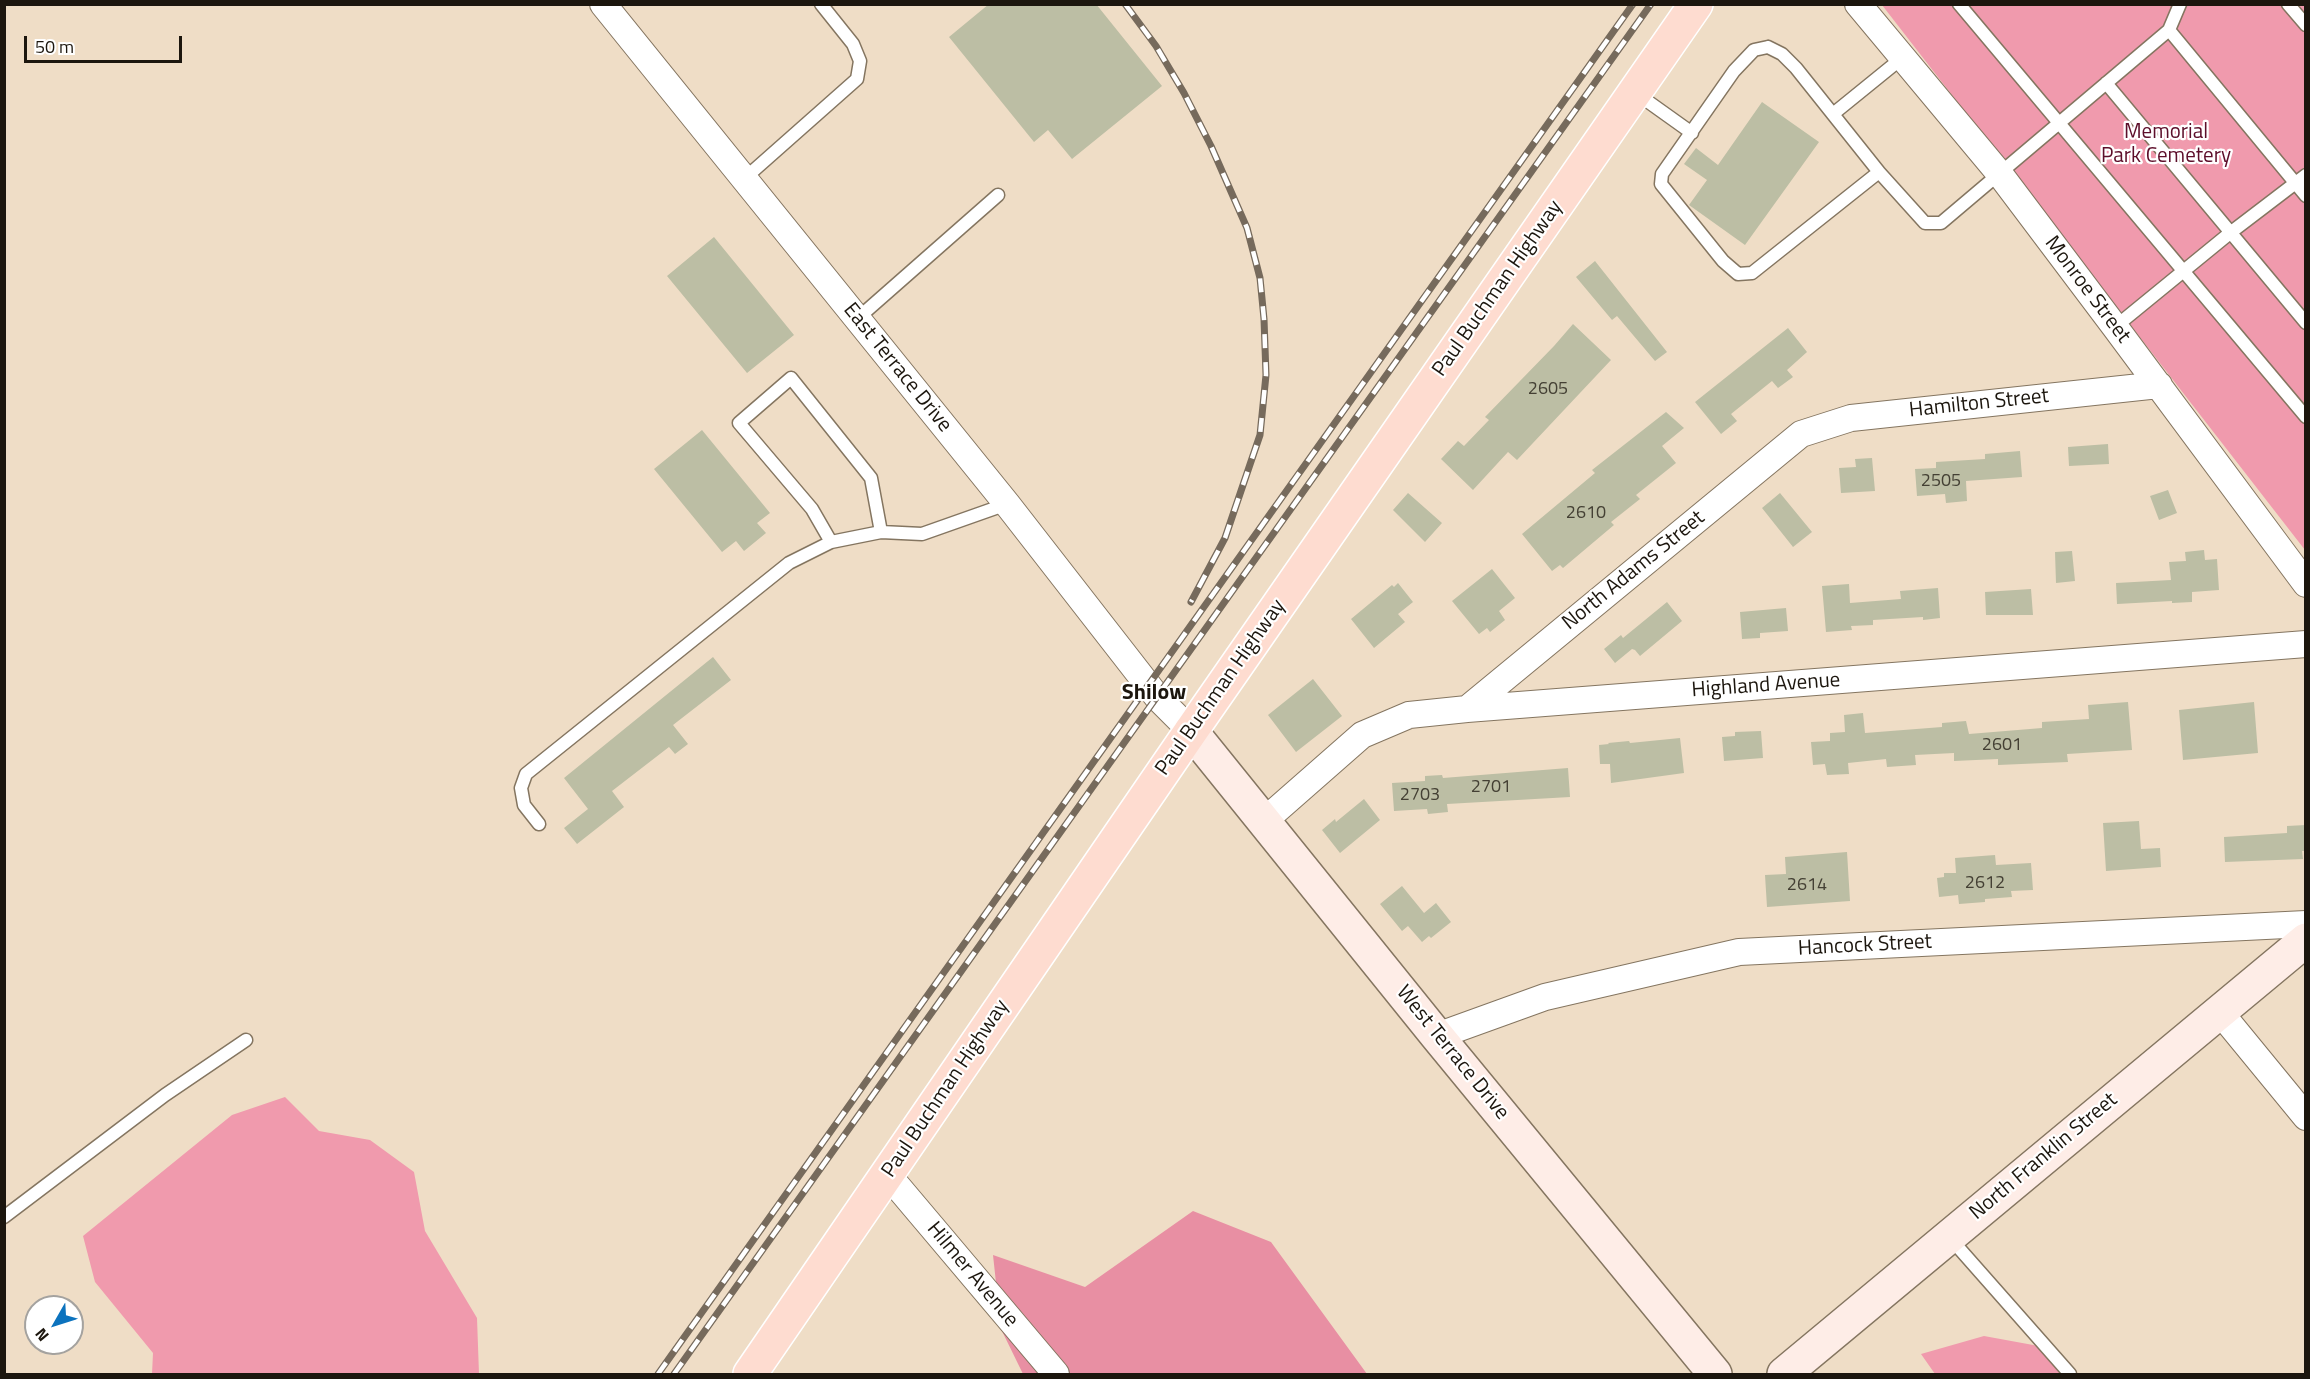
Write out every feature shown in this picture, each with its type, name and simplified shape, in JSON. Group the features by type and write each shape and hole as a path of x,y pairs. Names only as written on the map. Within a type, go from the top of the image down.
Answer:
{"main road":[{"name":"Paul Buchman Highway","path":"750,1374 1191,731 1696,4"}],"street":[{"name":"East Terrace Drive","path":"603,4 1007,504 1158,698 1191,731"},
{"name":"Monroe Street","path":"1858,4 1999,173 2306,584"},
{"name":"Hamilton Street","path":"1801,434 1851,418 2159,385"},
{"name":"North Adams Street","path":"1467,709 1801,434"},
{"name":"Highland Avenue","path":"1264,822 1362,735 1409,715 2306,644"},
{"name":"West Terrace Drive","path":"1191,731 1437,1036 1715,1374"},
{"name":"Hancock Street","path":"1437,1036 1545,997 1739,952 2306,924"},
{"name":"North Franklin Street","path":"1784,1374 2306,940"},
{"path":"2219,1011 2306,1117"},
{"name":"Hilmer Avenue","path":"888,1175 1056,1374"}],"lane":[{"path":"744,179 857,79 860,61 853,44 821,4"},
{"path":"1959,4 2306,417"},
{"path":"1879,172 1752,273 1738,274 1723,261 1660,184 1662,174 1734,71 1754,50 1768,47 1782,54 1796,68 1879,172 1925,223 1941,223 2169,30 2180,4"},
{"path":"2288,4 2306,25"},
{"path":"2169,30 2306,196"},
{"path":"1833,114 1902,58"},
{"path":"2106,83 2306,323"},
{"path":"1635,92 1692,133"},
{"path":"2115,327 2230,232 2306,175"},
{"path":"857,319 998,195"},
{"path":"831,542 812,509 740,423 791,378 872,478 881,532"},
{"path":"538,824 524,806 521,788 526,774 789,563 831,542 881,532 922,534 1007,504"},
{"path":"4,1217 165,1095 246,1040"},
{"path":"1949,1237 2070,1374"}],"green space":[{"name":"Memorial Park Cemetery","path":"1882,5 2305,5 2305,550"},
{"path":"285,1097 319,1131 370,1140 414,1172 425,1231 477,1318 479,1374 152,1374 153,1353 95,1282 83,1236 232,1115"},
{"path":"1984,1336 2044,1347 2071,1364 2067,1374 1935,1374 1921,1354"}],"shaded area":[{"path":"1193,1211 1271,1242 1367,1374 1023,1374 1001,1329 993,1255 1085,1287"}],"building":[{"path":"989,4 1096,4 1162,86 1072,159 1048,130 1034,142 949,37"},
{"path":"1762,102 1819,142 1745,245 1689,205 1707,180 1684,164 1696,148 1718,165"},
{"path":"714,237 794,335 747,373 667,276"},
{"path":"1595,261 1667,352 1655,361 1617,316 1612,320 1576,277"},
{"path":"1573,324 1611,360 1517,460 1508,452 1473,490 1441,459 1458,441 1464,446 1489,420 1485,417"},
{"path":"1788,328 1807,352 1787,370 1793,377 1778,388 1772,381 1731,414 1737,421 1721,434 1695,402"},
{"path":"1666,412 1684,428 1662,446 1676,463 1636,495 1640,499 1611,522 1614,525 1563,568 1560,565 1552,571 1522,534 1595,473 1592,470"},
{"path":"702,430 770,513 757,523 766,533 744,551 736,541 722,552 654,469"},
{"path":"2108,444 2109,464 2069,466 2068,447"},
{"path":"2020,451 2022,477 1966,481 1967,501 1946,503 1945,494 1917,496 1915,469 1936,468 1936,462 1985,459 1985,454"},
{"path":"1872,458 1875,491 1841,493 1839,468 1856,467 1855,459"},
{"path":"2168,490 2177,513 2159,520 2150,496"},
{"path":"1408,493 1442,523 1425,542 1393,510"},
{"path":"1780,493 1812,532 1793,547 1762,508"},
{"path":"2204,550 2205,560 2217,559 2219,590 2192,592 2192,602 2117,604 2116,583 2171,580 2169,562 2186,561 2185,552"},
{"path":"2072,551 2075,581 2056,583 2055,552"},
{"path":"1492,569 1515,598 1499,611 1505,620 1490,632 1487,628 1479,634 1452,601"},
{"path":"1398,583 1413,602 1398,614 1405,622 1374,648 1351,619 1392,585 1394,587"},
{"path":"1849,584 1850,603 1901,599 1900,591 1938,588 1940,618 1873,620 1873,625 1851,626 1852,630 1826,632 1822,586"},
{"path":"2031,589 2033,615 1986,615 1985,592"},
{"path":"1667,602 1682,621 1640,656 1632,649 1615,663 1604,649 1621,635 1623,638"},
{"path":"1786,608 1788,631 1760,633 1760,638 1742,639 1740,612"},
{"path":"713,657 731,680 673,725 688,744 675,754 669,747 612,791 624,807 577,844 564,828 588,809 564,778"},
{"path":"1313,679 1342,716 1296,752 1268,715"},
{"path":"2128,702 2132,750 2067,754 2068,762 1998,765 1998,759 1954,761 1954,753 1915,755 1916,765 1887,767 1886,759 1848,763 1849,774 1827,775 1825,764 1813,765 1811,742 1830,741 1830,733 1845,732 1844,715 1863,713 1865,733 1942,727 1942,723 1966,721 1969,734 2042,728 2042,722 2089,719 2088,705"},
{"path":"2254,702 2258,753 2183,760 2179,710"},
{"path":"1761,731 1763,758 1724,761 1722,737 1735,736 1735,732"},
{"path":"1680,738 1684,773 1611,783 1610,764 1600,764 1599,745"},
{"path":"1568,768 1570,797 1447,804 1448,812 1428,814 1427,809 1394,811 1392,783 1425,781 1425,776 1442,775 1443,778"},
{"path":"1364,799 1380,820 1340,853 1322,830 1335,819 1336,822"},
{"path":"2139,821 2141,849 2160,848 2161,867 2106,871 2103,823"},
{"path":"2306,825 2306,851 2302,851 2303,859 2225,862 2224,837 2287,833 2287,826"},
{"path":"1847,852 1850,901 1767,907 1765,875 1786,874 1785,857"},
{"path":"1995,855 1996,865 2031,863 2033,890 2011,891 2012,897 1959,904 1958,895 1939,897 1937,878 1944,877 1944,873 1956,873 1955,858"},
{"path":"1402,886 1424,913 1436,903 1451,922 1431,938 1429,936 1422,942 1408,926 1402,931 1380,904"}],"railway":[{"path":"1125,4 1156,46 1184,93 1211,146 1247,228 1260,278 1266,375 1260,435 1225,538 1191,602"},
{"path":"658,1374 1633,4"},
{"path":"674,1374 1651,4"}],"district":[{"name":"Shilow","path":"1154,694"}]}
